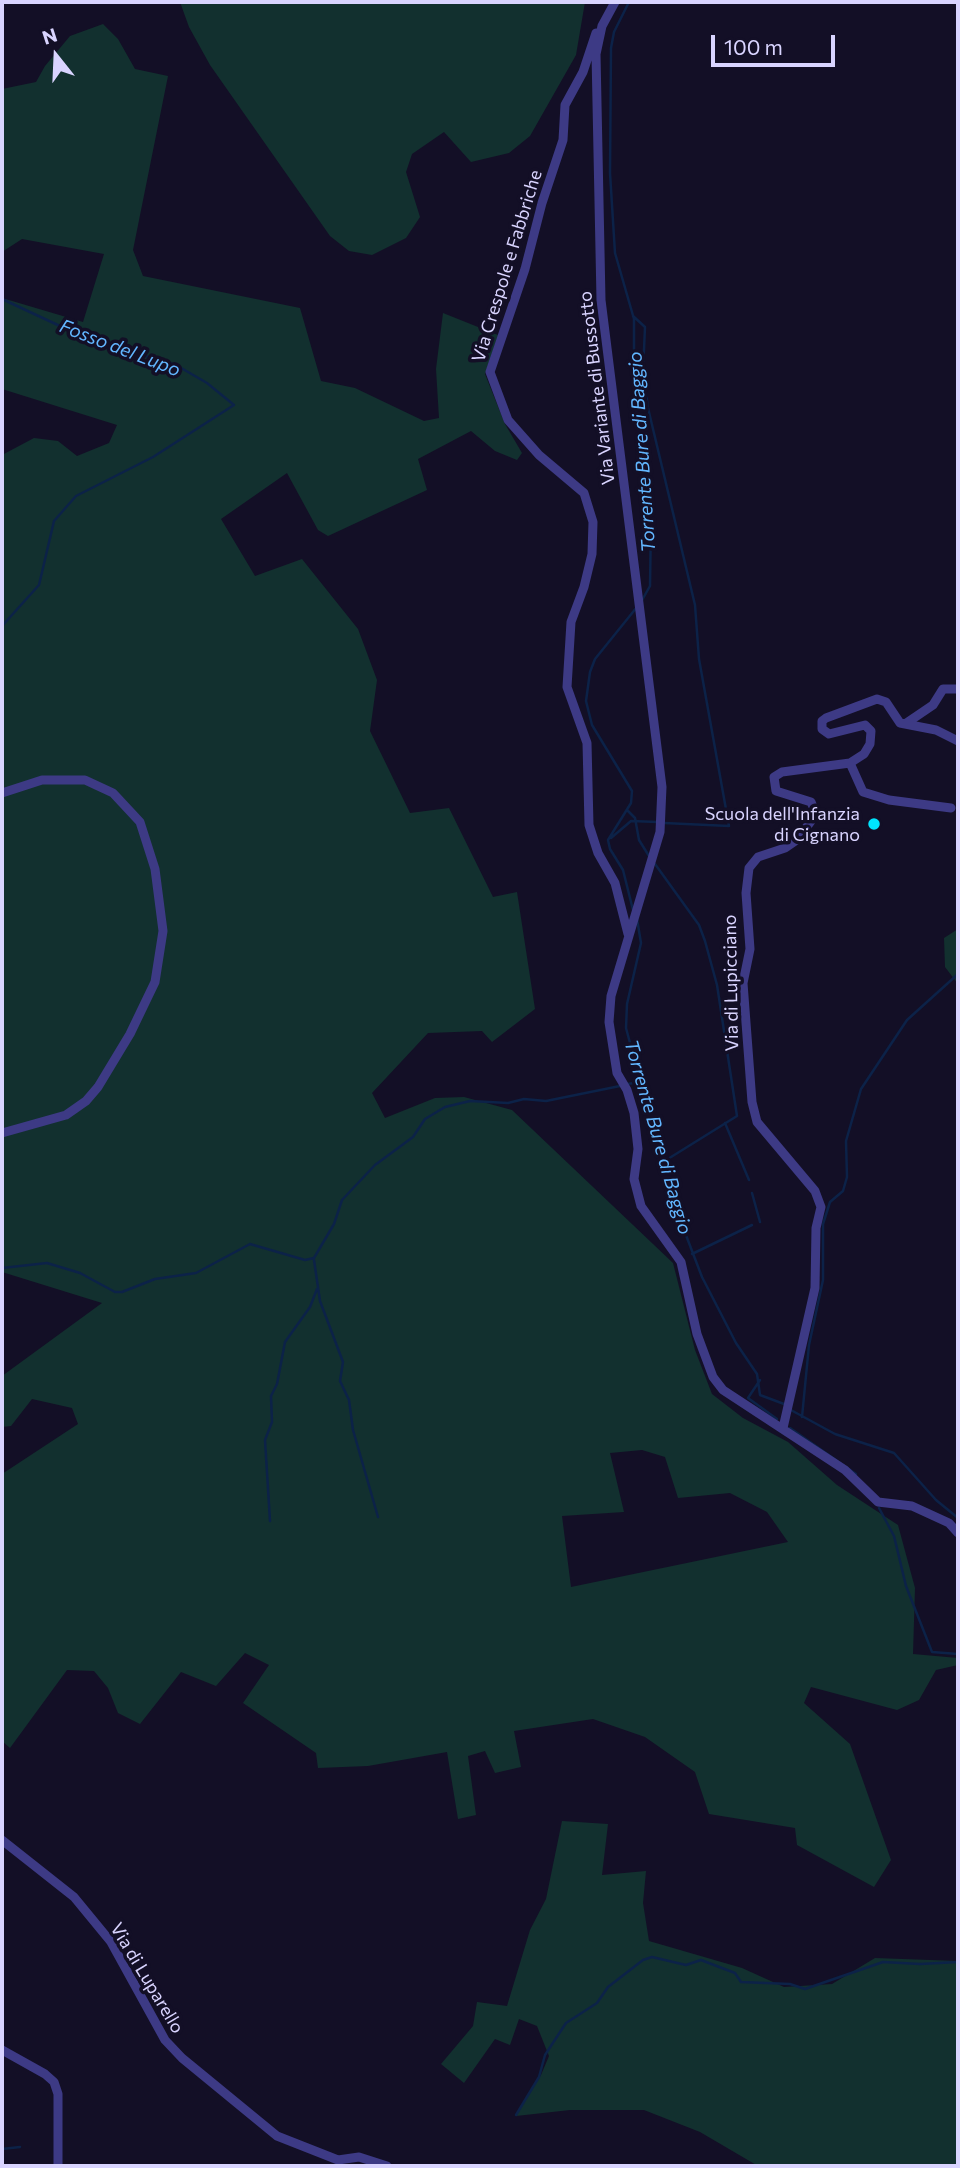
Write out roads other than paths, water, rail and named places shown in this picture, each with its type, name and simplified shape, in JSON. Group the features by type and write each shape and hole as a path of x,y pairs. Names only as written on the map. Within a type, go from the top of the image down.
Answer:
{"street":[{"name":"Via Variante di Bussotto","path":"615,2 602,26 596,67 601,300 662,788 660,832 629,936"},
{"name":"Via Crespole e Fabbriche","path":"602,26 593,38 586,67 565,104 563,140 544,194 525,269 490,372 508,420 539,455 584,494 593,522 592,554 571,622 567,687 587,743 589,825 597,853 615,883 629,936"},
{"path":"905,724 933,705 943,689 958,689"},
{"path":"951,808 889,800 863,792 850,763 864,754 870,744 871,731 865,725 829,734 822,729 826,718 877,699 886,702 897,721 936,730 958,741"},
{"name":"Via di Lupicciano","path":"784,1424 815,1288 816,1228 821,1207 816,1191 754,1114 743,983 750,949 746,884 753,862 793,843 816,814 811,802 776,791 774,777 782,772 850,763"},
{"path":"2,793 42,780 85,780 113,793 140,822 155,869 163,931 155,982 130,1034 98,1087 86,1101 66,1115 2,1133"},
{"path":"629,936 611,996 609,1022 617,1073 627,1090 634,1113 638,1149 634,1179 641,1206 681,1262 697,1334 718,1384 735,1401 784,1424 845,1470 878,1502 912,1506 949,1523 958,1533"},
{"name":"Via di Luparello","path":"2,1840 74,1897 104,1933 172,2049 276,2136 337,2163 359,2157 387,2166"},
{"path":"2,2050 54,2082 58,2094 58,2166"}],"waterway":[{"name":"Torrente Bure di Baggio","path":"629,2 614,32 611,48 610,173 615,253 634,319 634,395 651,520 650,586 641,602"},
{"name":"Fosso del Lupo","path":"2,299 90,340 176,365 207,383 234,405 153,457 76,496 54,521 39,585 2,626"},
{"path":"633,316 645,327 643,372 648,408 695,605 699,659 729,826 664,823"},
{"name":"Torrente Bure di Baggio","path":"633,910 623,870 610,849 608,840 631,803 632,791 592,725 586,701 590,672 595,659 637,607"},
{"path":"627,810 635,818 639,840 649,856"},
{"path":"611,838 631,821 658,822"},
{"path":"655,864 699,925 705,941 717,985 737,1116 663,1162"},
{"name":"Torrente Bure di Baggio","path":"637,919 641,943 627,1004 626,1028 671,1196 702,1277 736,1343 757,1374 760,1395 784,1404"},
{"path":"802,1417 809,1345 823,1280 823,1224 830,1202 843,1191 847,1177 846,1141 861,1089 907,1020 958,974"},
{"path":"627,1084 641,1082"},
{"path":"314,1258 334,1224 342,1200 375,1165 413,1137 425,1119 445,1107 470,1101 546,1101 620,1086"},
{"path":"725,1123 749,1180"},
{"path":"752,1193 760,1222"},
{"path":"692,1254 752,1225"},
{"path":"2,1268 47,1263 80,1273 115,1292 122,1292 155,1279 196,1273 250,1244 305,1260 314,1258"},
{"path":"314,1260 320,1301 343,1362 340,1381 349,1400 353,1430 378,1517"},
{"path":"270,1521 265,1440 272,1422 271,1396 277,1384 285,1342 310,1307 317,1289"},
{"path":"760,1380 748,1398 777,1419"},
{"name":"Torrente Bure di Baggio","path":"789,1409 835,1434 894,1453 936,1500 958,1518"},
{"path":"790,1428 856,1474"},
{"path":"879,1508 894,1536 906,1586 932,1652 958,1654"},
{"path":"516,2115 539,2077 545,2055 566,2023 597,2003 608,1987 643,1960 652,1957 686,1965 701,1960 735,1973 741,1982 790,1984 805,1989 883,1962 958,1962"},
{"path":"2,2149 20,2147"}],"place":[{"name":"Scuola dell'Infanzia di Cignano","path":"874,824"}]}
